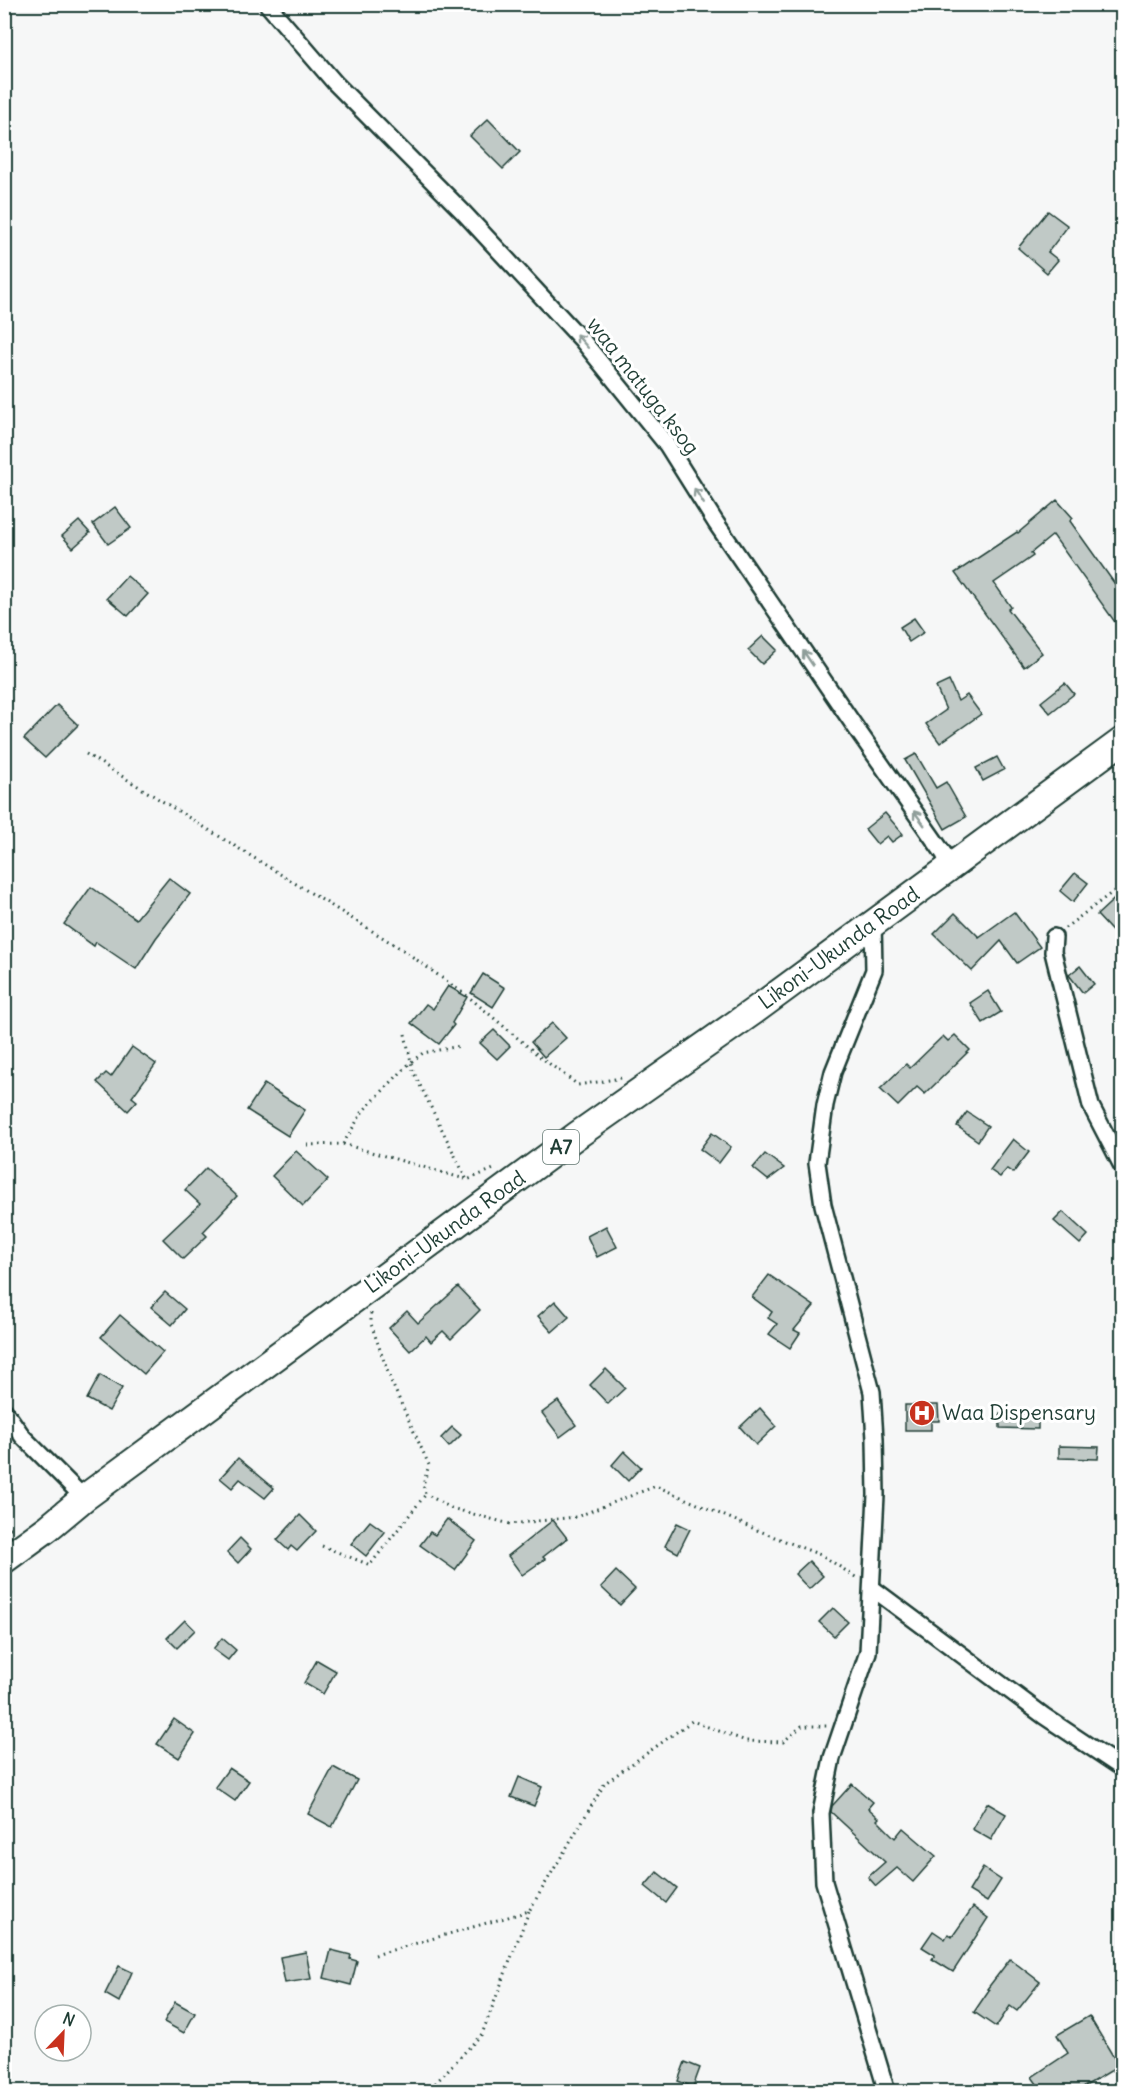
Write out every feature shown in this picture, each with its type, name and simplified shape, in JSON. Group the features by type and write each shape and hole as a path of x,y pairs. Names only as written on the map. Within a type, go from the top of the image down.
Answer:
{"highway":[{"name":"Likoni-Ukunda Road","path":"4,1560 84,1498 576,1136 754,1011 873,922 1120,746"}],"street":[{"name":"waa matuga ksog","path":"267,4 335,83 463,212 582,340 667,445 716,523 944,854 950,868"},
{"path":"873,922 874,970 833,1072 825,1104 816,1162 823,1205 872,1392 876,1484 868,1652 832,1758 821,1813 824,1882 887,2091"},
{"path":"1054,937 1053,952 1091,1106 1122,1166"},
{"path":"4,1410 23,1437 84,1498"},
{"path":"872,1588 1044,1716 1122,1767"}],"path":[{"path":"86,754 403,950 470,998 539,1056 578,1085 623,1078"},
{"path":"1054,937 1122,885"},
{"path":"405,1035 413,1071 467,1180"},
{"path":"343,1144 363,1112 411,1062 423,1053 460,1046"},
{"path":"307,1145 343,1144 467,1180 500,1166"},
{"path":"369,1288 371,1324 391,1381 429,1465 423,1485 426,1494 451,1508 510,1524 576,1517 656,1486 823,1556 872,1588"},
{"path":"322,1546 370,1565 426,1494"},
{"path":"428,2091 482,2034 529,1911 605,1783 692,1721 746,1741 783,1742 802,1726 843,1726"},
{"path":"375,1955 529,1911"}],"building":[{"path":"488,119 520,152 503,169 470,136"},
{"path":"1048,211 1068,226 1048,252 1058,260 1047,273 1018,248"},
{"path":"1057,500 1073,518 1070,521 1122,594 1122,632 1053,535 1031,553 1033,556 994,583 1011,607 1008,609 1042,653 1024,667 955,573 1018,533"},
{"path":"115,507 131,528 108,544 93,524"},
{"path":"79,521 90,533 73,548 62,536"},
{"path":"127,576 148,594 128,616 107,598"},
{"path":"914,618 924,632 909,642 900,627"},
{"path":"763,636 777,650 762,664 748,650"},
{"path":"949,681 958,701 967,695 981,714 940,743 926,724 946,710 936,687"},
{"path":"1065,683 1074,694 1050,713 1041,702"},
{"path":"57,705 78,725 45,758 24,739"},
{"path":"916,754 936,788 946,782 966,817 945,829 905,760"},
{"path":"997,757 1004,770 983,781 976,768"},
{"path":"885,813 903,834 892,842 887,836 877,844 865,829"},
{"path":"1075,873 1088,883 1073,902 1060,891"},
{"path":"169,878 190,894 156,938 136,969 96,942 94,946 64,924 91,887 136,919"},
{"path":"1122,892 1122,942 1097,915"},
{"path":"1014,912 1040,947 1017,963 1001,941 972,971 934,934 955,913 979,937"},
{"path":"1080,966 1094,984 1083,993 1069,975"},
{"path":"483,974 505,988 493,1007 471,993"},
{"path":"448,986 467,997 452,1023 454,1025 439,1044 411,1023 426,1004 433,1009"},
{"path":"988,991 1001,1012 983,1023 970,1003"},
{"path":"552,1023 566,1038 544,1057 531,1042"},
{"path":"494,1030 510,1046 497,1059 480,1043"},
{"path":"955,1035 970,1050 925,1094 917,1087 898,1106 880,1089 906,1064 910,1068 943,1036 948,1041"},
{"path":"132,1047 156,1064 132,1097 137,1101 128,1111 97,1082 106,1073 111,1077"},
{"path":"264,1084 305,1110 288,1136 247,1110"},
{"path":"967,1112 988,1126 978,1141 957,1126"},
{"path":"712,1133 731,1147 719,1163 700,1149"},
{"path":"1013,1139 1029,1152 1013,1173 1007,1169 1000,1177 990,1170"},
{"path":"296,1151 328,1180 303,1206 272,1176"},
{"path":"765,1154 784,1168 768,1180 753,1168"},
{"path":"206,1168 237,1196 203,1232 207,1236 183,1259 163,1239 200,1204 185,1190"},
{"path":"1063,1212 1088,1235 1080,1244 1054,1221"},
{"path":"606,1226 617,1247 597,1257 587,1236"},
{"path":"769,1275 814,1306 794,1330 800,1333 790,1348 769,1334 777,1324 768,1318 772,1312 752,1297"},
{"path":"458,1287 480,1310 451,1339 443,1331 431,1342 426,1336 410,1351 389,1328 407,1311 418,1323"},
{"path":"165,1292 185,1309 172,1325 151,1307"},
{"path":"555,1301 569,1317 552,1332 538,1316"},
{"path":"120,1315 163,1352 144,1374 101,1337"},
{"path":"606,1369 625,1388 608,1404 590,1385"},
{"path":"100,1375 122,1388 109,1411 87,1399"},
{"path":"558,1401 576,1425 560,1437 542,1413"},
{"name":"Waa Dispensary","path":"905,1405 938,1405 939,1421 931,1421 931,1430 905,1430"},
{"path":"760,1408 776,1426 756,1445 740,1427"},
{"path":"1000,1413 1038,1414 1038,1429 1000,1428"},
{"path":"452,1427 461,1435 449,1447 441,1438"},
{"path":"1059,1446 1099,1447 1098,1459 1059,1458"},
{"path":"624,1451 641,1467 628,1481 612,1465"},
{"path":"238,1458 274,1488 265,1498 240,1479 232,1488 220,1478"},
{"path":"300,1515 316,1531 297,1551 291,1546 288,1550 277,1540"},
{"path":"447,1519 476,1541 455,1570 420,1545 430,1532 435,1535"},
{"path":"553,1520 567,1538 543,1557 545,1559 522,1575 508,1556"},
{"path":"370,1521 385,1532 366,1556 351,1544"},
{"path":"677,1523 690,1529 678,1553 665,1546"},
{"path":"240,1538 251,1549 238,1563 227,1552"},
{"path":"809,1561 823,1576 809,1589 795,1574"},
{"path":"616,1571 635,1589 620,1605 601,1587"},
{"path":"833,1608 848,1622 834,1636 819,1622"},
{"path":"185,1620 195,1630 177,1648 167,1638"},
{"path":"222,1638 236,1650 228,1660 213,1649"},
{"path":"317,1660 336,1671 323,1694 304,1683"},
{"path":"174,1719 195,1734 179,1758 157,1744"},
{"path":"333,1767 357,1780 332,1827 308,1814"},
{"path":"229,1768 249,1781 235,1801 215,1787"},
{"path":"519,1777 542,1787 534,1806 511,1797"},
{"path":"852,1784 873,1802 868,1808 895,1838 903,1828 936,1856 913,1882 897,1868 876,1886 868,1877 885,1862 831,1812 832,1806"},
{"path":"987,1803 1006,1814 991,1840 972,1829"},
{"path":"983,1868 1001,1880 987,1902 969,1891"},
{"path":"657,1872 677,1888 666,1903 645,1886"},
{"path":"973,1907 988,1918 953,1972 932,1959 935,1955 922,1947 933,1931 945,1939 948,1934 952,1937"},
{"path":"331,1950 351,1955 350,1959 357,1961 351,1985 324,1978"},
{"path":"306,1952 311,1979 285,1983 280,1957"},
{"path":"1010,1959 1040,1982 1017,2011 1010,2006 996,2027 974,2012 989,1990 987,1989"},
{"path":"119,1966 132,1972 119,2002 105,1994"},
{"path":"175,2002 195,2013 184,2033 164,2022"},
{"path":"1089,2016 1119,2066 1077,2091 1042,2091 1032,2077 1068,2053 1057,2035"},
{"path":"685,2062 700,2068 693,2087 678,2081"}],"place":[{"name":"Waa Dispensary","path":"922,1413"}]}
